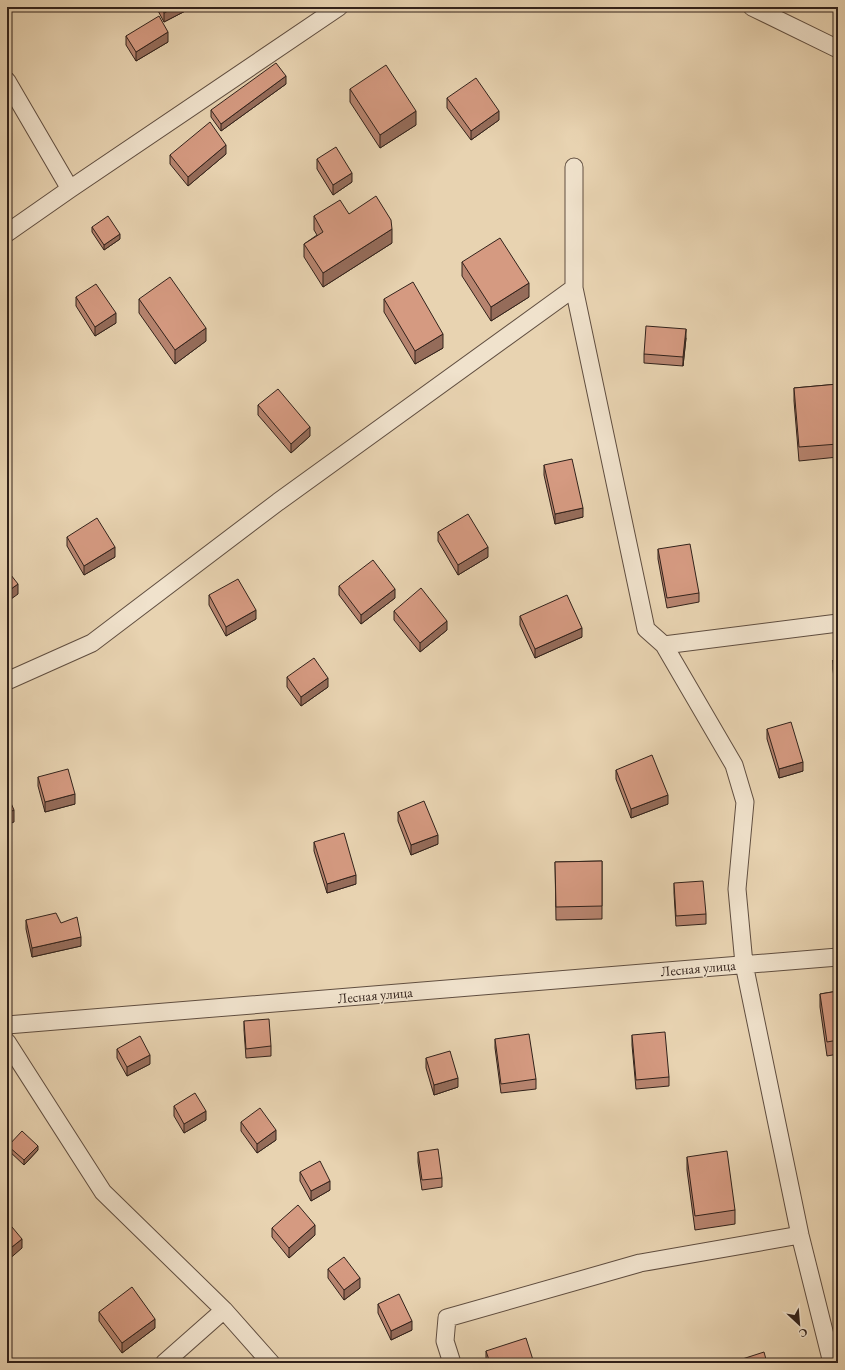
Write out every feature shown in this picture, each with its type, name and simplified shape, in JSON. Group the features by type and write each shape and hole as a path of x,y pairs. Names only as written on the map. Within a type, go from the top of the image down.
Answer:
{"street":[{"path":"7,234 70,189 339,7"},
{"path":"752,7 838,49"},
{"path":"7,81 70,189"},
{"path":"574,167 574,288 646,629 664,645 734,765 745,802 737,890 744,964 800,1235 832,1363"},
{"path":"7,681 92,643 278,502 574,288"},
{"path":"664,645 838,623"},
{"name":"Лесная улица","path":"7,1025 838,957"},
{"path":"7,1042 103,1192 224,1310 271,1363"},
{"path":"452,1363 445,1341 447,1318 640,1263 800,1235"},
{"path":"164,1363 224,1310"}],"building":[{"path":"161,7 175,7 164,13"},
{"path":"159,16 168,32 136,52 126,36"},
{"path":"276,63 286,76 221,124 211,110"},
{"path":"386,65 416,111 380,135 350,89"},
{"path":"476,78 499,111 471,131 447,98"},
{"path":"210,122 226,145 188,177 170,155"},
{"path":"336,147 352,173 333,185 317,159"},
{"path":"376,196 391,220 392,229 323,273 304,244 323,232 314,216 340,200 349,214"},
{"path":"108,216 120,234 104,245 92,227"},
{"path":"500,238 529,283 491,307 462,262"},
{"path":"170,277 206,328 175,350 139,299"},
{"path":"413,282 443,334 415,351 384,299"},
{"path":"96,284 116,313 95,327 76,297"},
{"path":"646,326 686,329 683,357 644,354"},
{"path":"838,384 838,444 799,447 794,388"},
{"path":"278,389 310,427 291,444 258,405"},
{"path":"572,459 583,508 555,514 544,465"},
{"path":"468,514 488,547 458,565 438,532"},
{"path":"97,518 115,547 84,566 67,537"},
{"path":"690,544 699,593 667,598 658,549"},
{"path":"838,545 838,553 835,546"},
{"path":"373,560 395,589 361,615 339,586"},
{"path":"7,570 18,584 7,592"},
{"path":"238,579 256,610 226,627 209,595"},
{"path":"421,588 447,621 420,643 394,611"},
{"path":"567,595 582,628 535,649 520,616"},
{"path":"314,658 328,678 301,697 287,677"},
{"path":"838,659 838,700 837,700 833,660"},
{"path":"791,722 803,762 779,769 767,729"},
{"path":"652,755 668,795 631,809 616,770"},
{"path":"68,769 75,794 45,802 38,777"},
{"path":"7,794 14,810 7,813"},
{"path":"424,801 438,835 411,845 398,812"},
{"path":"344,833 356,875 327,884 314,842"},
{"path":"602,861 602,906 556,907 555,862"},
{"path":"703,881 706,914 676,916 674,883"},
{"path":"56,913 61,923 77,917 81,937 32,948 26,920"},
{"path":"838,991 838,1040 827,1042 820,994"},
{"path":"269,1019 271,1046 246,1049 244,1021"},
{"path":"665,1032 669,1077 636,1080 632,1035"},
{"path":"529,1034 536,1079 501,1084 495,1039"},
{"path":"140,1036 150,1055 127,1067 117,1049"},
{"path":"450,1051 458,1078 434,1085 426,1058"},
{"path":"195,1093 206,1111 184,1124 174,1106"},
{"path":"260,1108 276,1130 257,1144 241,1122"},
{"path":"22,1131 38,1146 24,1160 8,1146"},
{"path":"438,1149 442,1178 422,1180 418,1152"},
{"path":"727,1151 735,1210 695,1216 687,1157"},
{"path":"320,1161 330,1181 311,1191 300,1172"},
{"path":"298,1205 315,1225 289,1248 272,1228"},
{"path":"7,1221 22,1239 7,1251"},
{"path":"344,1257 360,1278 344,1290 328,1269"},
{"path":"132,1287 155,1319 122,1343 99,1312"},
{"path":"399,1294 412,1321 391,1331 378,1304"},
{"path":"526,1338 534,1363 490,1363 486,1351"},
{"path":"764,1352 767,1363 730,1363"},
{"path":"424,1360 425,1363 418,1363"}]}
